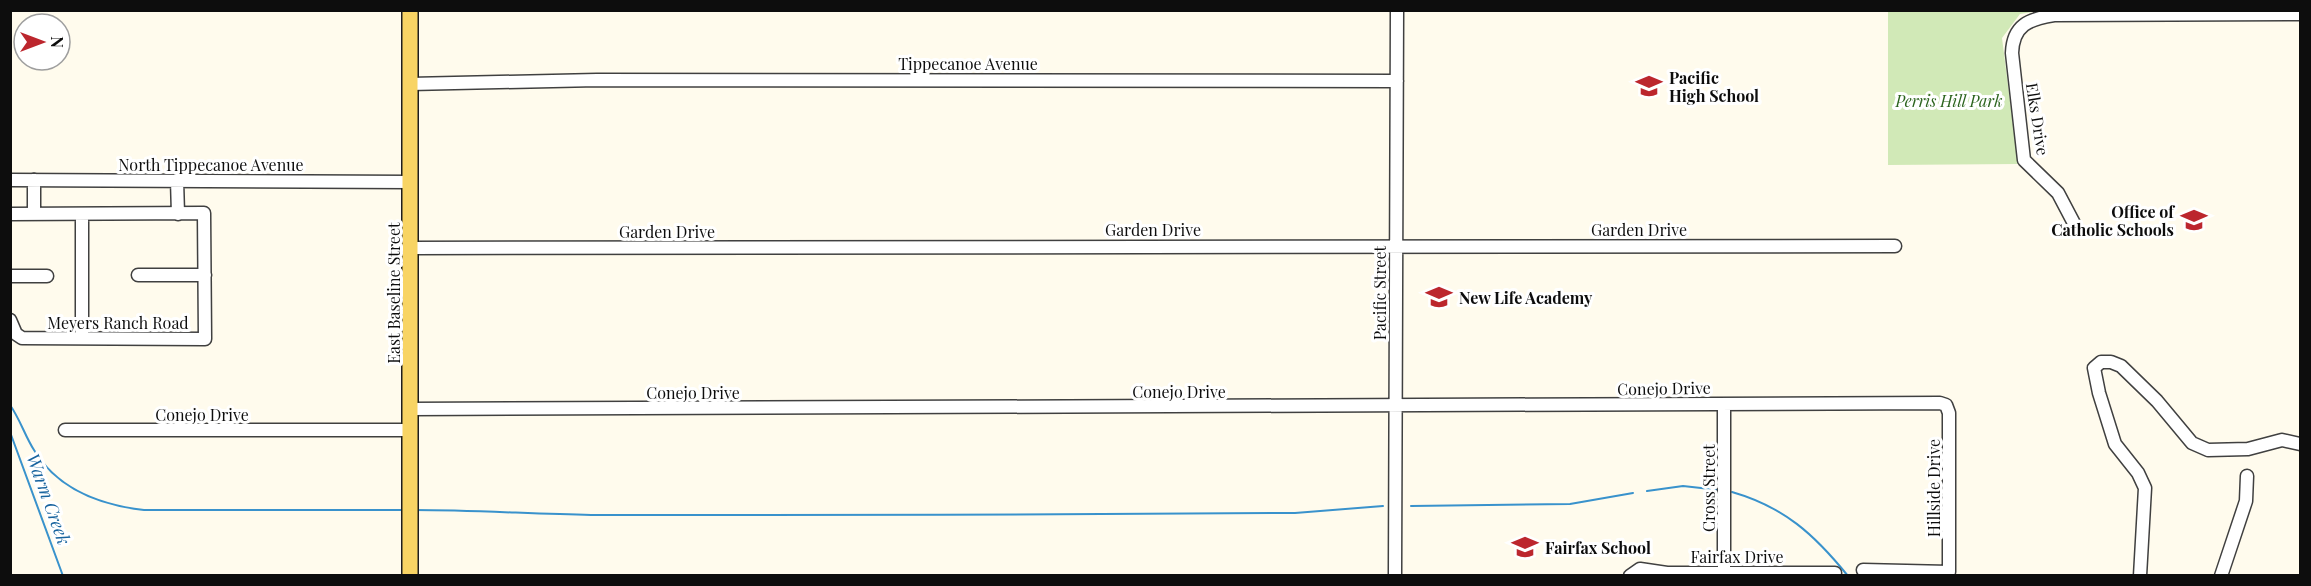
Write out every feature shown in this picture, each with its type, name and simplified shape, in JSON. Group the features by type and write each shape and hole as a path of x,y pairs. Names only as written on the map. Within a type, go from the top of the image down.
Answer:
{"main road":[{"name":"East Baseline Street","path":"410,10 410,576"}],"street":[{"name":"Pacific Street","path":"1395,576 1397,10"},
{"name":"Elks Drive","path":"2078,231 2058,193 2024,160 2012,53 2013,42 2020,26 2033,19 2054,15 2301,14"},
{"name":"Tippecanoe Avenue","path":"410,84 597,80 1396,81"},
{"name":"North Tippecanoe Avenue","path":"10,180 411,182"},
{"path":"34,180 34,214"},
{"path":"177,180 178,214"},
{"name":"Meyers Ranch Road","path":"10,214 204,213 205,339 22,338 16,334 10,320"},
{"path":"82,214 82,338"},
{"name":"Garden Drive","path":"411,248 1895,246"},
{"path":"138,275 205,275"},
{"path":"10,276 47,276"},
{"path":"2140,576 2145,488 2138,474 2115,444 2099,393 2094,368 2101,362 2111,362 2121,366 2157,401 2193,443 2208,450 2248,449 2282,440 2301,444"},
{"name":"Conejo Drive","path":"411,409 1396,407 1940,403 1946,405"},
{"name":"Cross Street","path":"1724,404 1724,572"},
{"name":"Hillside Drive","path":"1863,570 1950,572 1949,412 1946,405"},
{"name":"Conejo Drive","path":"65,430 411,430"},
{"path":"2221,576 2246,501 2247,476"},
{"name":"Fairfax Drive","path":"1635,572 1835,573"}],"green space":[{"name":"Perris Hill Park","path":"1888,11 2038,11 2020,14 2002,38 2018,164 1888,165"}],"waterway":[{"path":"10,405 34,450 55,476 82,493 112,504 144,510 403,510"},
{"name":"Warm Creek","path":"10,432 63,576"},
{"path":"1647,491 1683,486 1719,490"},
{"path":"1732,492 1751,498 1783,514 1797,524 1823,547 1848,576"},
{"path":"1411,506 1570,504 1633,493"},
{"path":"414,510 591,515 943,515 1295,513 1383,506"}],"place":[{"name":"Pacific High School","path":"1649,86"},
{"name":"Office of Catholic Schools","path":"2194,220"},
{"name":"New Life Academy","path":"1439,297"},
{"name":"Fairfax School","path":"1525,547"}]}
